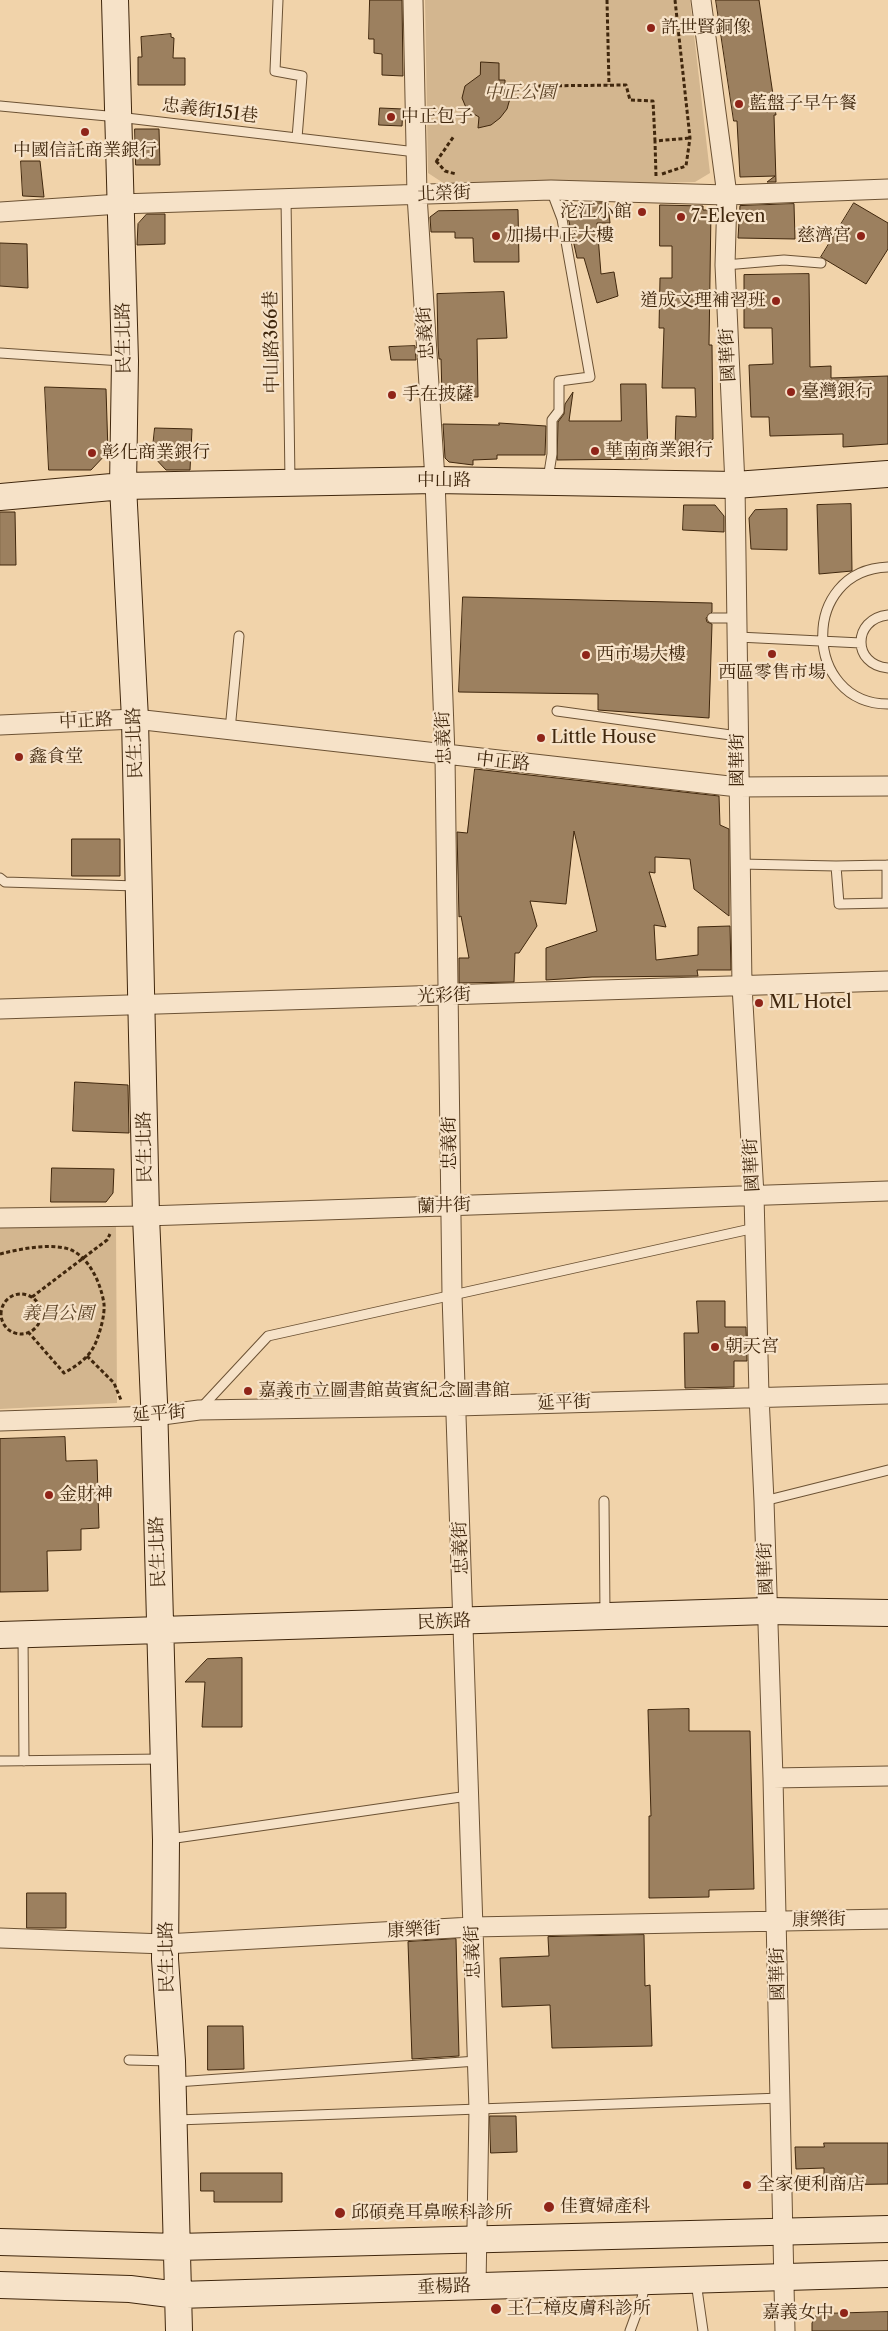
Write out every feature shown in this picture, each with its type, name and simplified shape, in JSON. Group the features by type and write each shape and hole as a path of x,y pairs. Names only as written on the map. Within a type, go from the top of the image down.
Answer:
{"main road":[{"name":"民生北路","path":"115,0 124,361 123,486 135,719 143,1005 146,1216 155,1416 161,1631 166,1840 165,1944 174,2120 179,2331"},
{"name":"中山路","path":"0,497 123,486 435,480 735,485 888,474"},
{"name":"民族路","path":"12,1634 161,1631 768,1611 888,1613"},
{"path":"0,2242 177,2246 888,2229"},
{"name":"垂楊路","path":"0,2285 130,2289 178,2295 888,2274"}],"street":[{"name":"忠義街","path":"413,0 417,195 435,480 445,756 452,1294 479,2109 476,2286"},
{"name":"國華街","path":"700,0 727,195 724,264 735,485 742,986 754,1196 759,1396 768,1611 781,2098 783,2277 786,2331"},
{"name":"北榮街","path":"0,212 120,204 551,190 727,195 888,190"},
{"name":"中正路","path":"0,725 135,719 445,756 738,787 888,786"},
{"name":"光彩街","path":"0,1009 888,981"},
{"name":"蘭井街","path":"0,1218 146,1216 888,1191"},
{"name":"延平街","path":"0,1421 155,1416 199,1410 457,1406 759,1396 888,1394"},
{"path":"773,1778 888,1776"},
{"name":"康樂街","path":"0,1938 165,1944 472,1927 888,1919"}],"lane":[{"path":"278,0 275,70 302,76 297,138"},
{"name":"忠義街151巷","path":"0,106 118,116 416,152"},
{"path":"548,482 552,454 552,420 559,411 559,381 590,377 562,219 551,190"},
{"name":"中山路366巷","path":"286,199 290,484"},
{"path":"724,264 784,260 821,263"},
{"path":"0,353 124,361"},
{"path":"888,567 859,574 843,586 830,602 823,621 821,641 827,663 839,683 858,697 880,704 888,704"},
{"path":"888,615 871,621 862,635 861,643 867,658 873,664 888,668"},
{"path":"712,618 738,628 821,641 861,643"},
{"path":"230,730 239,636"},
{"path":"557,711 738,736"},
{"path":"740,864 888,865 887,903 839,904 836,866"},
{"path":"0,878 5,882 140,886"},
{"path":"199,1410 268,1336 755,1228"},
{"path":"764,1501 888,1470"},
{"path":"604,1501 605,1617"},
{"path":"12,1634 24,1761"},
{"path":"0,1761 164,1759"},
{"path":"166,1840 468,1796"},
{"path":"129,2060 172,2072 477,2061"},
{"path":"174,2120 781,2098"},
{"path":"696,2280 703,2331"},
{"path":"630,2331 642,2298 645,2281"}],"path":[{"path":"607,0 610,85"},
{"path":"646,176 656,176 686,166 690,138 675,0"},
{"path":"532,86 626,84 630,100 653,101 656,176"},
{"path":"436,162 454,136"},
{"path":"655,141 690,138"},
{"path":"436,153 436,162 445,171 464,176"},
{"path":"32,1297 106,1240"},
{"path":"0,1254 45,1246 66,1248 83,1258 91,1266 104,1305 96,1343 83,1362 64,1373 29,1332"},
{"path":"0,1326 5,1326 16,1334 29,1332 34,1329 41,1319 40,1306 32,1297 18,1295 6,1301 1,1313 5,1326"},
{"path":"87,1356 114,1383 122,1402"}],"green space":[{"name":"中正公園","path":"425,0 690,0 710,173 695,182 451,188 428,173"},
{"name":"義昌公園","path":"116,1225 117,1403 0,1409 0,1226"}],"building":[{"path":"370,0 402,0 403,76 382,75 382,54 374,53 374,39 369,39"},
{"path":"716,0 759,0 776,115 774,115 776,182 767,182 775,176 740,177 737,121 734,121"},
{"path":"171,34 171,37 174,38 173,58 185,58 185,85 138,85 138,57 142,57 141,37"},
{"path":"481,62 499,63 499,80 505,80 505,94 511,95 507,109 500,118 491,125 478,128 479,117 467,110 462,98 465,86 480,75"},
{"name":"中正包子","path":"380,108 403,109 402,126 379,125"},
{"path":"135,129 159,129 160,165 136,165"},
{"path":"21,161 40,161 44,197 23,196"},
{"path":"608,203 610,223 597,223 601,274 614,272 618,296 597,303 584,258 577,258 568,217 578,204"},
{"name":"慈濟宮","path":"854,203 888,223 888,249 866,284 821,257"},
{"path":"794,204 795,239 738,238 740,206"},
{"path":"660,205 703,206 703,210 711,210 709,345 712,345 713,439 698,448 675,448 676,416 696,417 695,388 662,388 664,328 659,328 660,278 672,278 672,246 660,246"},
{"name":"加揚中正大樓","path":"518,210 519,262 474,262 473,238 455,238 455,232 431,232 430,217 438,211"},
{"path":"147,214 165,214 165,244 137,245 138,224"},
{"path":"0,243 27,244 28,288 0,286"},
{"path":"809,274 810,367 831,366 831,378 888,376 888,444 843,447 843,434 770,436 769,417 751,417 749,365 773,364 772,328 744,328 744,275"},
{"path":"504,292 507,338 477,339 478,397 442,396 441,359 439,359 438,346 437,294"},
{"path":"415,346 416,360 391,360 389,347"},
{"path":"621,384 646,384 648,459 557,460 558,422 564,414 565,404 573,392 569,421 621,421"},
{"path":"45,387 106,389 108,452 91,470 49,470"},
{"path":"499,423 546,426 545,455 497,455 497,459 473,460 473,465 449,462 445,458 443,424 499,425"},
{"path":"155,428 192,429 190,470 166,470 152,455"},
{"path":"851,504 852,571 819,574 817,505"},
{"path":"684,505 715,505 724,516 724,532 683,530"},
{"path":"787,509 787,550 751,549 749,518 755,510"},
{"path":"0,512 15,512 16,565 0,565"},
{"name":"西市場大樓","path":"463,597 712,603 712,612 706,618 707,622 712,624 709,718 598,710 598,694 459,692"},
{"path":"475,769 719,796 720,825 729,829 729,916 694,889 690,859 655,857 655,873 649,872 666,927 654,925 656,960 698,955 698,927 730,926 731,970 697,970 698,976 592,977 546,980 546,948 597,931 574,831 566,904 530,901 537,926 519,953 515,953 514,982 459,983 459,958 469,958 461,916 459,917 457,832 467,833"},
{"path":"72,839 120,839 120,876 72,876"},
{"path":"75,1082 128,1085 129,1133 73,1131"},
{"path":"52,1168 114,1169 113,1193 106,1202 51,1202"},
{"name":"朝天宮","path":"697,1301 725,1301 725,1327 746,1327 747,1361 734,1361 734,1387 685,1388 684,1333 698,1333"},
{"name":"金財神","path":"65,1437 66,1461 97,1460 99,1528 81,1529 81,1550 47,1551 48,1591 0,1592 0,1439"},
{"path":"242,1658 242,1727 202,1727 205,1682 185,1682 207,1659"},
{"path":"689,1709 689,1731 750,1731 754,1889 709,1890 709,1897 649,1898 649,1816 651,1816 648,1710"},
{"path":"27,1893 66,1893 66,1928 27,1928"},
{"path":"644,1935 645,1986 650,1985 652,2046 552,2048 550,2005 502,2007 500,1958 549,1956 548,1937"},
{"path":"456,1939 459,2056 412,2059 408,1942"},
{"path":"208,2026 243,2026 244,2069 208,2070"},
{"path":"490,2116 516,2116 517,2152 491,2153"},
{"path":"824,2143 888,2143 888,2184 824,2185 824,2168 796,2169 795,2147 824,2147"},
{"path":"201,2173 282,2173 282,2202 214,2202 214,2191 201,2191"},
{"path":"888,2312 888,2331 812,2331 812,2323 817,2314"}],"place":[{"name":"許世賢銅像","path":"651,28"},
{"name":"藍盤子早午餐","path":"739,104"},
{"name":"中正包子","path":"391,117"},
{"name":"中國信託商業銀行","path":"85,132"},
{"name":"沱江小館","path":"642,212"},
{"name":"7-Eleven","path":"681,217"},
{"name":"加揚中正大樓","path":"496,236"},
{"name":"慈濟宮","path":"861,236"},
{"name":"道成文理補習班","path":"776,301"},
{"name":"臺灣銀行","path":"791,392"},
{"name":"手在披薩","path":"392,395"},
{"name":"華南商業銀行","path":"595,451"},
{"name":"彰化商業銀行","path":"92,453"},
{"name":"西區零售市場","path":"772,654"},
{"name":"西市場大樓","path":"586,655"},
{"name":"Little House","path":"541,738"},
{"name":"鑫食堂","path":"19,757"},
{"name":"ML Hotel","path":"759,1003"},
{"name":"朝天宮","path":"715,1347"},
{"name":"嘉義市立圖書館黃賓紀念圖書館","path":"248,1391"},
{"name":"金財神","path":"49,1495"},
{"name":"全家便利商店","path":"747,2185"},
{"name":"佳寶婦產科","path":"549,2207"},
{"name":"邱碩堯耳鼻喉科診所","path":"340,2213"},
{"name":"王仁樟皮膚科診所","path":"496,2309"},
{"name":"嘉義女中","path":"844,2313"}]}
